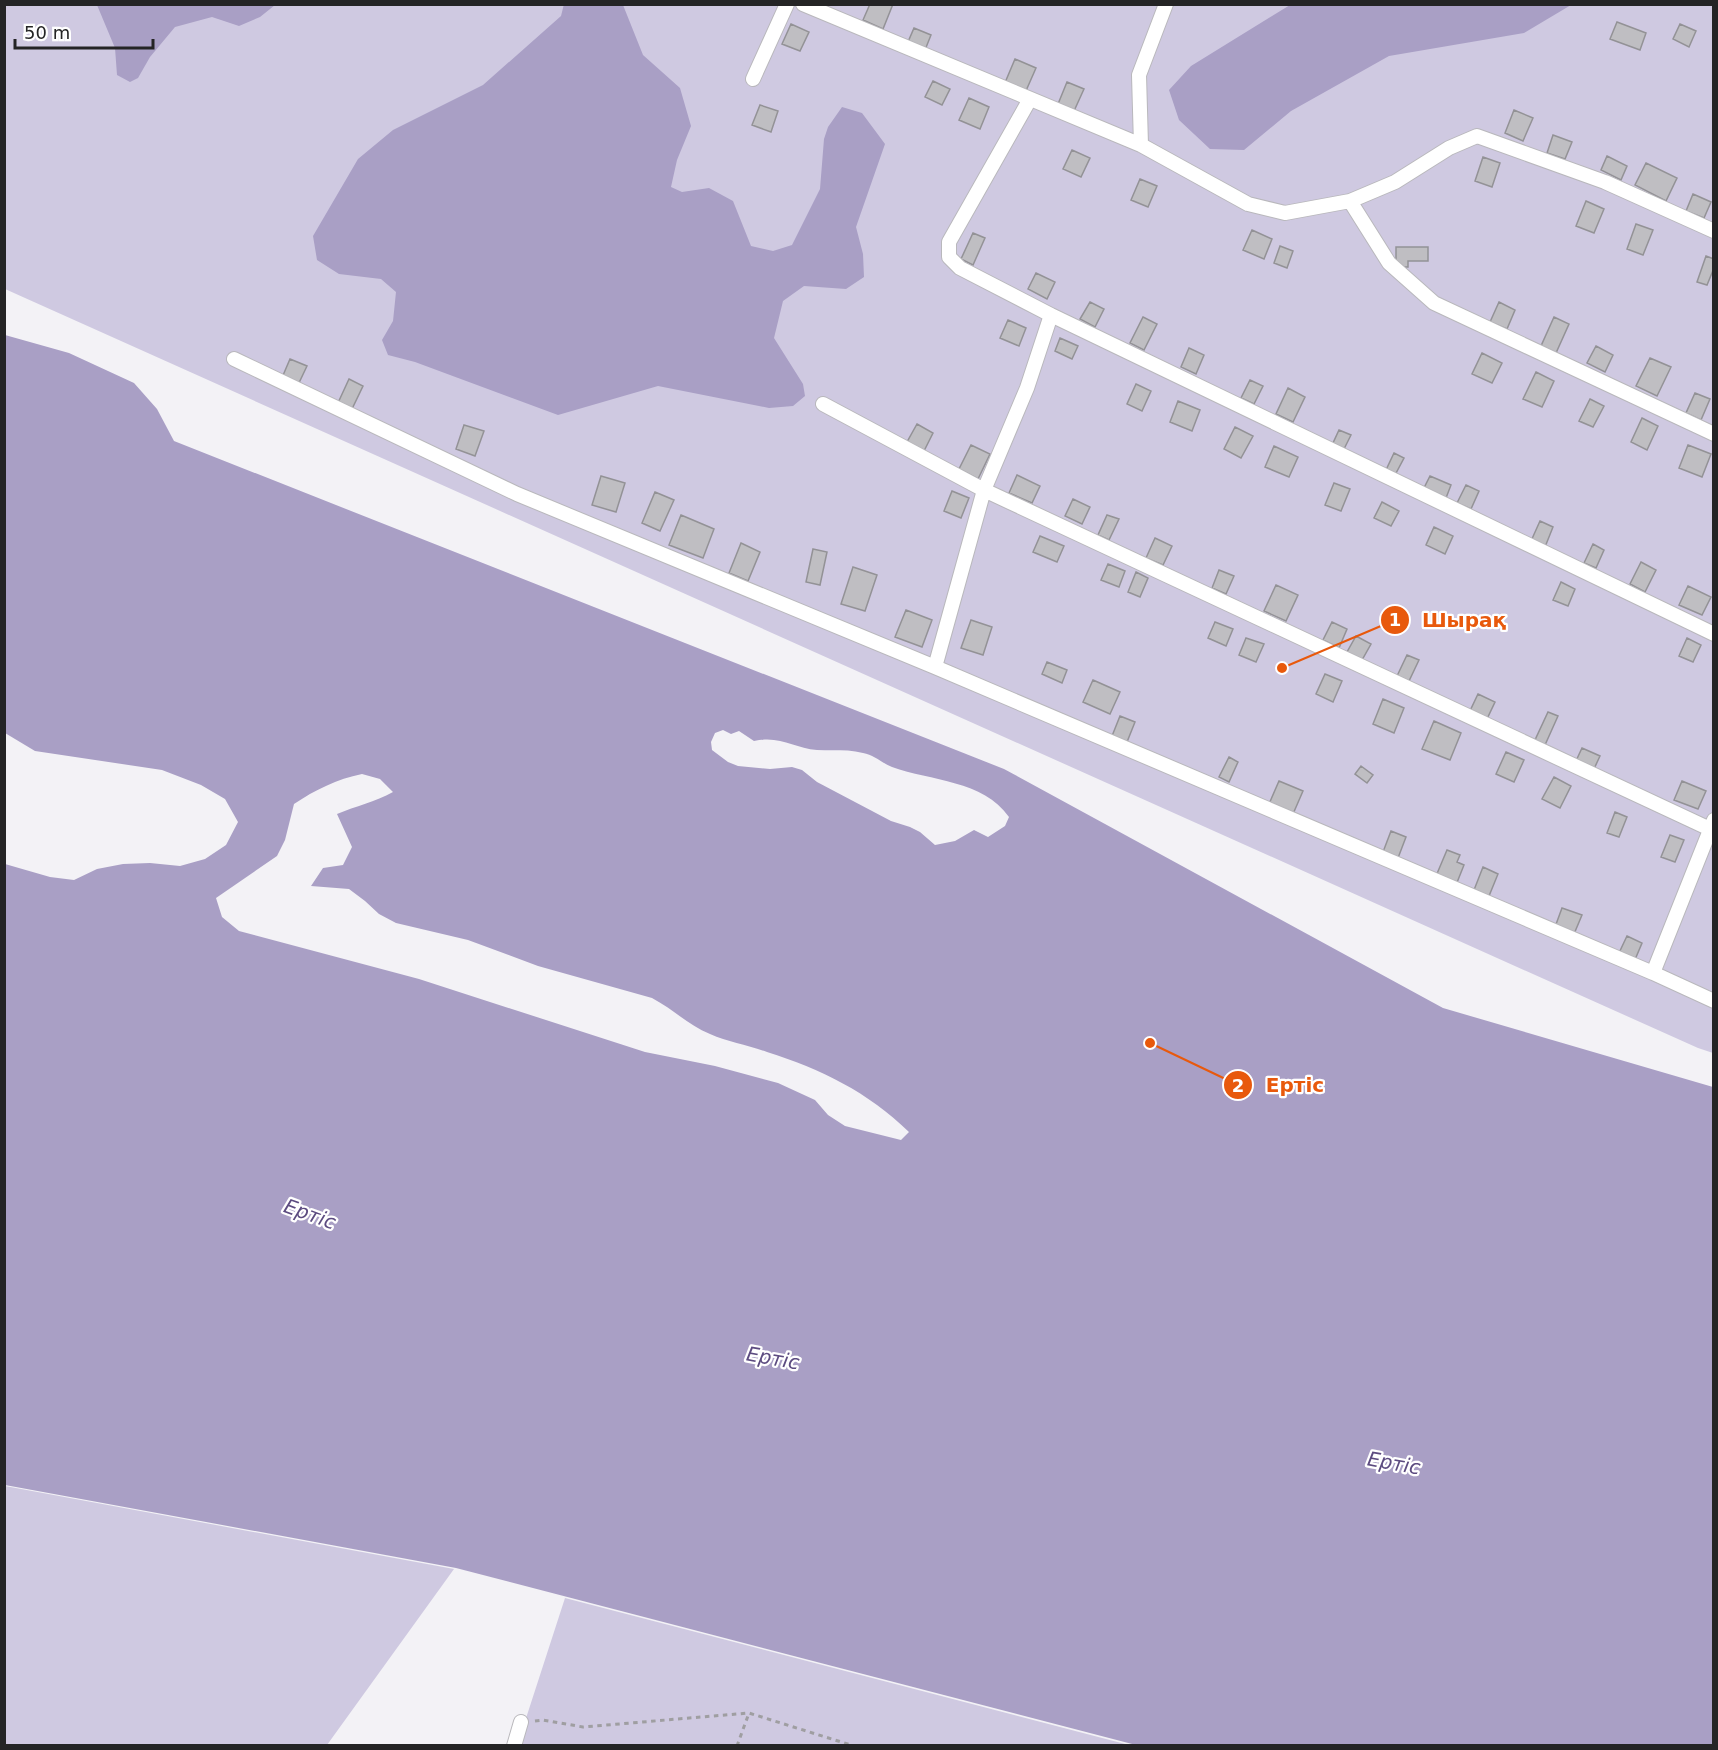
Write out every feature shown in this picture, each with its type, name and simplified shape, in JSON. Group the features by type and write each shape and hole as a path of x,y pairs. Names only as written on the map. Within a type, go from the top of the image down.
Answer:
{"street":[{"path":"753,79 787,4"},
{"path":"803,4 1141,145 1248,204 1285,213 1350,201 1395,182 1449,148 1477,136 1605,182 1713,231"},
{"path":"1141,145 1139,75 1166,4"},
{"path":"1030,99 949,242 949,257 960,268 1052,315 1713,634"},
{"path":"1350,201 1389,263 1434,303 1713,434"},
{"path":"935,667 984,490 1027,387 1052,315"},
{"path":"234,359 517,494 935,667 1653,973 1713,1001"},
{"path":"823,404 984,490 1712,825 1653,973"},
{"path":"514,1746 521,1722"}],"path":[{"path":"737,1746 749,1713"},
{"path":"521,1722 543,1720 583,1726 749,1713 855,1746"}],"shaded area":[{"path":"5,5 1713,5 1713,1053 5,289"},
{"path":"5,1486 454,1569 327,1745 5,1745"},
{"path":"565,1598 1129,1745 517,1746"}],"water":[{"path":"564,4 623,5 643,55 680,88 691,126 677,160 671,187 682,192 709,188 733,201 751,246 773,251 792,245 820,189 824,139 828,127 842,107 862,113 885,144 856,227 863,254 864,277 846,289 804,286 783,301 774,338 803,384 805,396 793,406 769,408 658,386 558,415 415,362 388,355 382,340 393,321 396,292 381,279 339,274 317,260 313,236 358,159 393,130 483,85 561,16"},
{"path":"97,5 275,5 260,17 239,26 212,17 175,27 150,57 138,78 130,82 117,75 115,48"},
{"path":"1290,5 1571,5 1524,33 1389,56 1291,111 1244,150 1210,149 1179,120 1169,90 1191,66"},
{"name":"Ертіс","path":"5,335 69,353 134,383 157,409 174,441 1004,769 1443,1008 1713,1087 1713,1745 1136,1745 456,1568 5,1485 5,864 50,877 74,880 97,869 123,864 150,863 180,866 205,859 226,845 238,822 225,799 201,785 162,770 35,751 5,733","holes":["723,730 731,734 739,731 754,741 772,740 809,749 867,754 892,767 971,789 998,805 1009,817 1005,826 988,837 974,830 955,841 935,845 920,832 891,821 817,782 802,770 792,767 770,769 738,766 728,762 712,750 711,742 715,733","362,774 380,779 393,792 337,814 352,847 343,865 323,868 311,886 349,889 379,914 396,923 468,940 538,966 652,998 710,1034 787,1059 843,1083 877,1105 909,1132 901,1140 845,1126 828,1115 815,1100 778,1083 715,1066 645,1052 419,979 239,931 222,917 216,898 277,856 285,840 294,804 326,786"]}],"building":[{"path":"870,4 893,4 883,29 863,20"},
{"path":"1617,22 1646,33 1640,50 1610,39"},
{"path":"791,24 809,32 800,51 782,44"},
{"path":"1680,24 1696,31 1689,47 1673,39"},
{"path":"914,28 931,35 925,50 908,42"},
{"path":"1015,59 1036,68 1025,93 1004,85"},
{"path":"933,81 950,89 942,105 925,97"},
{"path":"1067,82 1084,89 1074,111 1058,104"},
{"path":"969,98 989,107 980,129 959,120"},
{"path":"760,105 778,111 771,132 752,125"},
{"path":"1514,110 1533,118 1523,141 1505,133"},
{"path":"1553,135 1572,142 1565,159 1547,153"},
{"path":"1072,150 1090,158 1081,177 1063,169"},
{"path":"1607,156 1627,166 1621,180 1601,170"},
{"path":"1483,157 1500,163 1492,187 1475,181"},
{"path":"1646,163 1677,178 1666,201 1635,185"},
{"path":"1140,179 1157,186 1148,207 1131,200"},
{"path":"1693,194 1711,202 1704,218 1686,211"},
{"path":"1586,201 1604,209 1594,233 1576,226"},
{"path":"1636,224 1653,230 1643,255 1627,249"},
{"path":"1252,230 1272,239 1264,259 1243,250"},
{"path":"973,233 985,238 973,265 961,259"},
{"path":"1280,246 1293,251 1287,268 1274,263"},
{"path":"1396,247 1428,247 1428,261 1408,261 1408,267 1396,267"},
{"path":"1706,256 1714,259 1714,268 1707,285 1697,282"},
{"path":"1036,273 1055,282 1047,299 1028,289"},
{"path":"1090,302 1104,309 1095,327 1080,319"},
{"path":"1499,302 1515,310 1507,329 1490,322"},
{"path":"1143,317 1157,324 1144,350 1130,343"},
{"path":"1554,317 1569,324 1556,353 1541,346"},
{"path":"1008,320 1026,328 1019,346 1000,338"},
{"path":"1060,338 1078,346 1072,359 1055,351"},
{"path":"1596,346 1613,355 1605,372 1587,363"},
{"path":"1189,348 1204,355 1196,374 1181,367"},
{"path":"1482,353 1502,363 1492,383 1472,374"},
{"path":"1650,358 1671,367 1657,396 1636,386"},
{"path":"290,359 307,366 297,387 281,380"},
{"path":"1536,372 1554,381 1542,407 1523,399"},
{"path":"349,379 363,386 351,411 337,405"},
{"path":"1250,380 1263,386 1254,404 1241,398"},
{"path":"1136,384 1151,391 1142,411 1127,404"},
{"path":"1288,388 1305,397 1293,422 1276,414"},
{"path":"1695,393 1710,399 1701,420 1686,413"},
{"path":"1590,399 1604,406 1593,427 1579,421"},
{"path":"1178,401 1200,410 1192,431 1170,422"},
{"path":"1642,418 1658,426 1647,450 1631,442"},
{"path":"917,424 933,433 924,451 907,442"},
{"path":"464,425 484,431 475,456 456,449"},
{"path":"1235,427 1253,436 1241,458 1224,449"},
{"path":"1339,430 1351,435 1344,449 1333,443"},
{"path":"971,445 990,454 978,479 959,469"},
{"path":"1688,445 1711,454 1702,477 1679,468"},
{"path":"1274,446 1298,457 1289,477 1265,467"},
{"path":"1394,453 1404,458 1395,475 1386,470"},
{"path":"1017,475 1040,486 1032,503 1009,493"},
{"path":"601,476 625,483 616,512 592,505"},
{"path":"1430,476 1451,485 1446,498 1424,488"},
{"path":"1334,483 1350,489 1341,511 1325,505"},
{"path":"1466,485 1479,491 1471,509 1457,503"},
{"path":"952,491 969,498 961,518 944,511"},
{"path":"655,492 674,500 660,531 642,523"},
{"path":"1073,499 1090,507 1082,524 1065,516"},
{"path":"1382,502 1399,511 1391,526 1374,518"},
{"path":"681,515 714,529 703,558 669,545"},
{"path":"1107,515 1119,519 1109,540 1098,535"},
{"path":"1540,521 1553,527 1545,547 1531,541"},
{"path":"1434,527 1453,536 1445,554 1426,545"},
{"path":"1040,536 1064,546 1057,562 1033,552"},
{"path":"1155,538 1172,546 1163,565 1146,558"},
{"path":"741,543 760,552 748,581 729,573"},
{"path":"1593,544 1604,550 1596,568 1584,563"},
{"path":"813,549 827,552 820,585 806,582"},
{"path":"1641,562 1656,570 1645,592 1630,584"},
{"path":"1108,564 1125,571 1119,587 1101,580"},
{"path":"853,567 877,575 865,611 841,604"},
{"path":"1219,570 1234,576 1226,594 1212,588"},
{"path":"1136,572 1148,578 1140,597 1128,592"},
{"path":"1561,582 1575,589 1568,606 1553,600"},
{"path":"1276,585 1298,595 1286,621 1264,611"},
{"path":"1688,586 1711,597 1702,615 1679,605"},
{"path":"906,610 932,620 922,647 895,637"},
{"path":"971,620 992,627 983,655 961,648"},
{"path":"1215,622 1233,629 1226,646 1208,638"},
{"path":"1332,622 1347,629 1339,648 1323,640"},
{"path":"1356,636 1371,644 1362,660 1347,652"},
{"path":"1246,638 1264,644 1256,662 1239,655"},
{"path":"1687,638 1701,645 1693,662 1679,656"},
{"path":"1407,655 1419,660 1409,681 1397,676"},
{"path":"1047,662 1067,670 1062,683 1042,674"},
{"path":"1325,674 1342,681 1333,702 1316,694"},
{"path":"1093,680 1120,692 1110,714 1083,702"},
{"path":"1478,694 1495,702 1486,721 1469,713"},
{"path":"1383,699 1404,708 1394,733 1373,724"},
{"path":"1548,712 1558,716 1545,745 1535,740"},
{"path":"1120,716 1135,722 1127,742 1112,736"},
{"path":"1434,721 1461,733 1450,760 1422,749"},
{"path":"1582,748 1600,756 1593,771 1575,763"},
{"path":"1506,752 1524,760 1514,782 1496,774"},
{"path":"1229,757 1238,762 1229,782 1219,777"},
{"path":"1361,766 1373,775 1367,783 1355,774"},
{"path":"1554,777 1571,786 1560,808 1542,799"},
{"path":"1279,781 1303,791 1293,814 1269,804"},
{"path":"1682,781 1706,791 1698,809 1674,800"},
{"path":"1615,812 1627,817 1619,837 1607,833"},
{"path":"1391,831 1406,837 1398,858 1383,852"},
{"path":"1670,835 1684,840 1675,862 1661,857"},
{"path":"1447,850 1460,855 1457,862 1464,865 1456,885 1436,876"},
{"path":"1483,867 1498,874 1489,896 1474,890"},
{"path":"1562,908 1582,915 1574,934 1555,927"},
{"path":"1627,936 1642,943 1634,962 1618,955"}],"place":[{"name":"Шырақ","path":"1282,668"},
{"name":"Ертіс","path":"1150,1043"}]}
